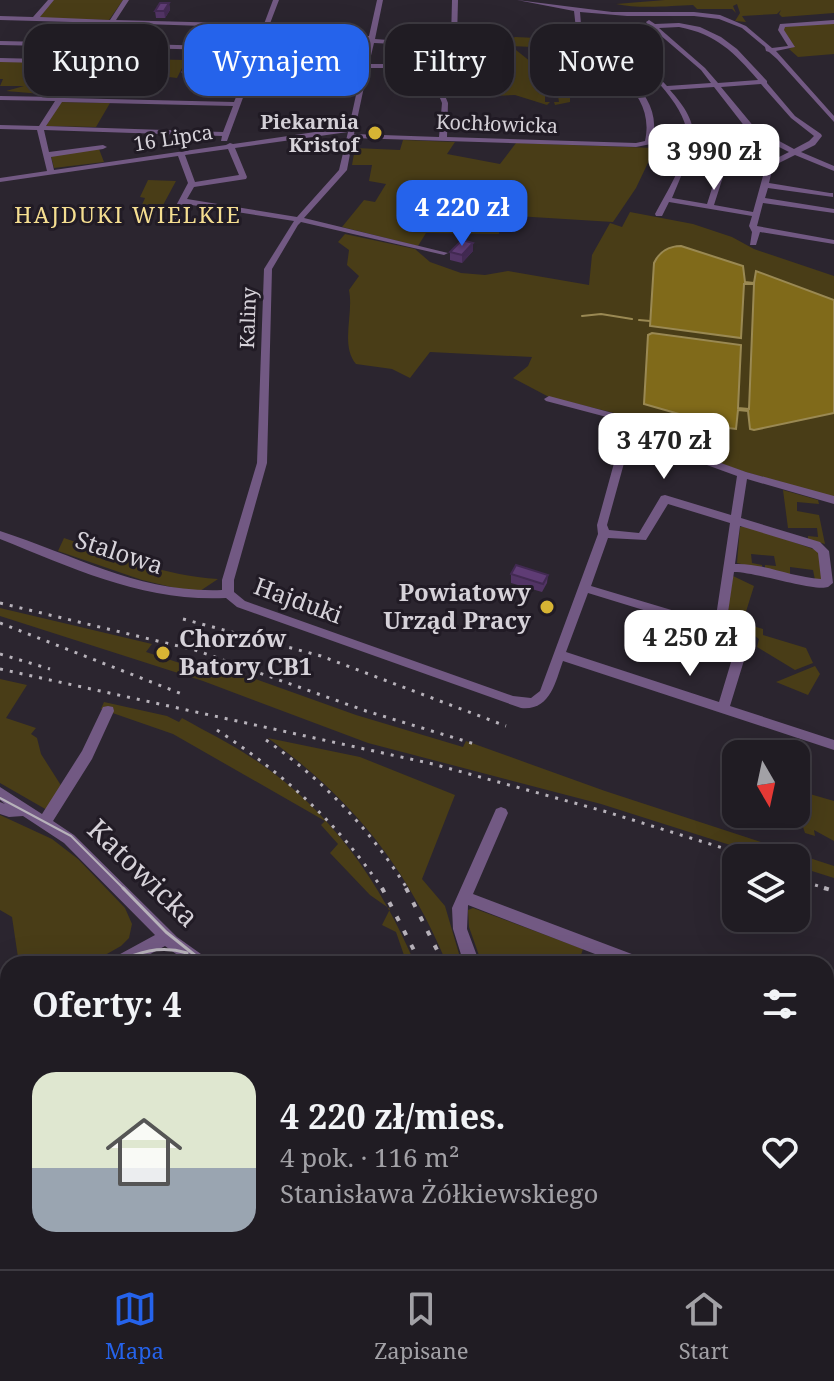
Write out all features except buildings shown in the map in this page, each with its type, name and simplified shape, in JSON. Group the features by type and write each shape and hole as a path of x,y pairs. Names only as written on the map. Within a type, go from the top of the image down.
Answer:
{"street":[{"path":"35,19 51,0"},
{"path":"109,24 126,0"},
{"path":"266,24 276,0"},
{"name":"Kaliny","path":"369,49 380,0"},
{"path":"443,138 445,103 435,84 434,73 454,39 455,0"},
{"path":"520,0 640,15 688,13 742,26 834,120"},
{"name":"Kochłowicka","path":"351,132 443,138 648,142 653,129 650,110 630,84 579,37 577,9"},
{"path":"640,15 651,24"},
{"path":"0,18 203,24"},
{"path":"768,50 792,46 781,30 782,25 834,22"},
{"path":"663,25 686,23 705,29 748,63 794,118 818,136 812,143 770,165 753,243"},
{"path":"663,35 703,69 752,130 834,169"},
{"path":"369,66 395,66 398,42 371,40"},
{"path":"0,43 24,44"},
{"path":"0,60 24,61"},
{"path":"665,88 765,82"},
{"path":"659,214 688,147 689,126 663,85"},
{"path":"51,172 41,129 62,96"},
{"path":"191,185 243,177 226,146 225,134 239,96"},
{"name":"Kaliny","path":"228,594 228,580 262,463 268,269 298,220 343,170 359,96"},
{"path":"0,107 3,98 236,104"},
{"path":"0,127 225,134"},
{"path":"100,131 109,163"},
{"name":"16 Lipca","path":"0,180 226,146 351,132"},
{"path":"46,155 103,147"},
{"path":"688,147 775,160"},
{"path":"173,219 191,185 180,153"},
{"path":"710,207 727,153"},
{"path":"765,185 830,195"},
{"path":"666,199 757,215"},
{"path":"762,200 834,211"},
{"path":"182,201 298,220 444,253"},
{"path":"755,229 834,242"},
{"path":"549,399 621,418 627,422 631,434"},
{"path":"631,434 742,474 834,500"},
{"path":"631,434 624,445 602,525 604,534 560,655 834,745"},
{"path":"720,627 742,474"},
{"path":"604,534 642,537 665,499 821,548 831,584 729,568"},
{"name":"Stalowa","path":"0,535 121,579 167,592 190,597 228,594"},
{"path":"584,588 740,634 744,641 723,708"},
{"name":"Hajduki","path":"228,594 241,604 519,703 537,702 545,693 560,655"},
{"path":"45,821 87,755 108,711"},
{"name":"Katowicka","path":"0,793 11,807 45,821 77,846 166,936 192,956"},
{"path":"469,956 458,920 464,897 501,813"},
{"path":"464,897 619,956"},
{"path":"132,956 166,936"}],"shaded area":[{"path":"53,0 123,0 109,20 39,18"},
{"path":"665,0 834,0 834,13 782,17 779,14 781,10 777,14 742,16 746,22 735,21 740,13 737,4 733,6 736,13 732,9 697,9 693,5 644,7 616,4"},
{"path":"834,23 834,54 798,57 789,49 794,46 783,30 784,26"},
{"path":"514,38 530,38 530,47 514,46"},
{"path":"514,48 530,61 530,96 545,96 545,102 550,102 547,105 515,95"},
{"path":"168,60 184,60 177,78 168,77"},
{"path":"0,61 24,62 24,86 0,86 3,79 0,79"},
{"path":"24,86 24,92 6,91"},
{"path":"445,96 492,96 446,98"},
{"path":"558,96 570,96 570,102 555,105 554,102 559,102"},
{"path":"61,102 110,103 96,127 46,126"},
{"path":"403,140 455,142 447,154 500,164 516,143 655,148 636,188 613,222 501,215 499,234 426,233 418,246 342,227 364,200 375,202 386,184 369,181 372,165 352,165 355,148 400,150"},
{"path":"99,149 104,162 54,168 51,156"},
{"path":"148,180 176,181 162,207 141,207 145,198 140,197"},
{"path":"630,212 693,224 834,276 834,497 742,471 641,434 634,426 635,418 549,397 513,378 528,366 532,357 430,352 410,378 392,369 356,364 351,356 348,339 349,290 359,276 347,265 349,250 338,242 345,234 415,249 430,262 461,273 485,275 508,271 589,285 592,255 610,223 622,227"},
{"path":"681,246 743,266 745,282 754,283 756,271 834,300 834,413 754,430 750,429 748,411 738,410 736,429 644,404 648,335 652,333 741,345 738,408 749,409 754,284 744,284 741,338 650,326 654,263 665,250"},
{"path":"783,490 818,500 819,504 797,502 797,511 819,515 825,544 808,539 808,536 818,537 817,528 788,528"},
{"path":"747,526 819,551 824,579 815,580 813,570 790,567 790,577 765,569 765,565 776,566 774,556 751,554 752,563 762,565 762,569 737,563 740,527"},
{"path":"64,538 159,569 218,579 200,591 192,592 142,580 58,551"},
{"path":"733,576 754,586 744,618 731,615 728,609"},
{"path":"0,608 152,644 146,652 195,668 202,660 356,715 463,747 466,741 767,844 727,844 601,804 368,743 203,681 0,616"},
{"path":"753,626 763,629 763,635 806,648 813,663 795,670 757,647 759,639 751,633"},
{"path":"815,666 820,674 808,695 776,682"},
{"path":"0,679 27,685 6,718 36,728 31,734 37,738 41,754 62,787 47,810 0,783"},
{"path":"104,702 167,716 179,722 182,718 244,753 279,778 328,823 369,876 388,907 370,895 330,853 338,844 321,825 325,821 173,734 101,709"},
{"path":"268,738 360,757 455,795 422,879 445,906 460,956 443,956 414,896 395,866 351,811 298,761"},
{"path":"810,794 834,801 834,841 814,830 815,836 805,833 803,828 810,828"},
{"path":"0,815 52,839 78,859 125,908 132,924 129,938 103,956 18,956 12,917 0,910"},
{"path":"810,858 834,866 834,878 810,870"},
{"path":"473,908 583,949 581,956 479,956 469,927 468,910"},
{"path":"389,911 411,956 404,956 396,932 382,925"}],"waterway":[{"path":"582,316 601,314 632,319"},
{"path":"639,320 650,321"}],"tram line":[{"path":"0,798 71,836 123,888"},
{"path":"123,888 166,932 196,956"},
{"path":"131,956 149,951 187,953"}],"railway":[{"path":"0,603 195,650 366,711 478,745"},
{"path":"183,619 321,656 506,726"},
{"path":"0,623 182,694"},
{"path":"0,654 50,669"},
{"path":"0,669 433,764 722,848"},
{"path":"217,730 265,764 308,801 348,843 383,890"},
{"path":"266,740 326,789 362,827 408,890"},
{"path":"810,883 831,890"},
{"path":"382,888 417,956"},
{"path":"406,888 440,956"},
{"path":"824,888 834,891"}],"place":[{"name":"Piekarnia Kristof","path":"375,133"},
{"name":"Powiatowy Urząd Pracy","path":"547,607"},
{"name":"Chorzów Batory CB1","path":"163,653"}],"district":[{"name":"HAJDUKI WIELKIE","path":"128,215"}]}
